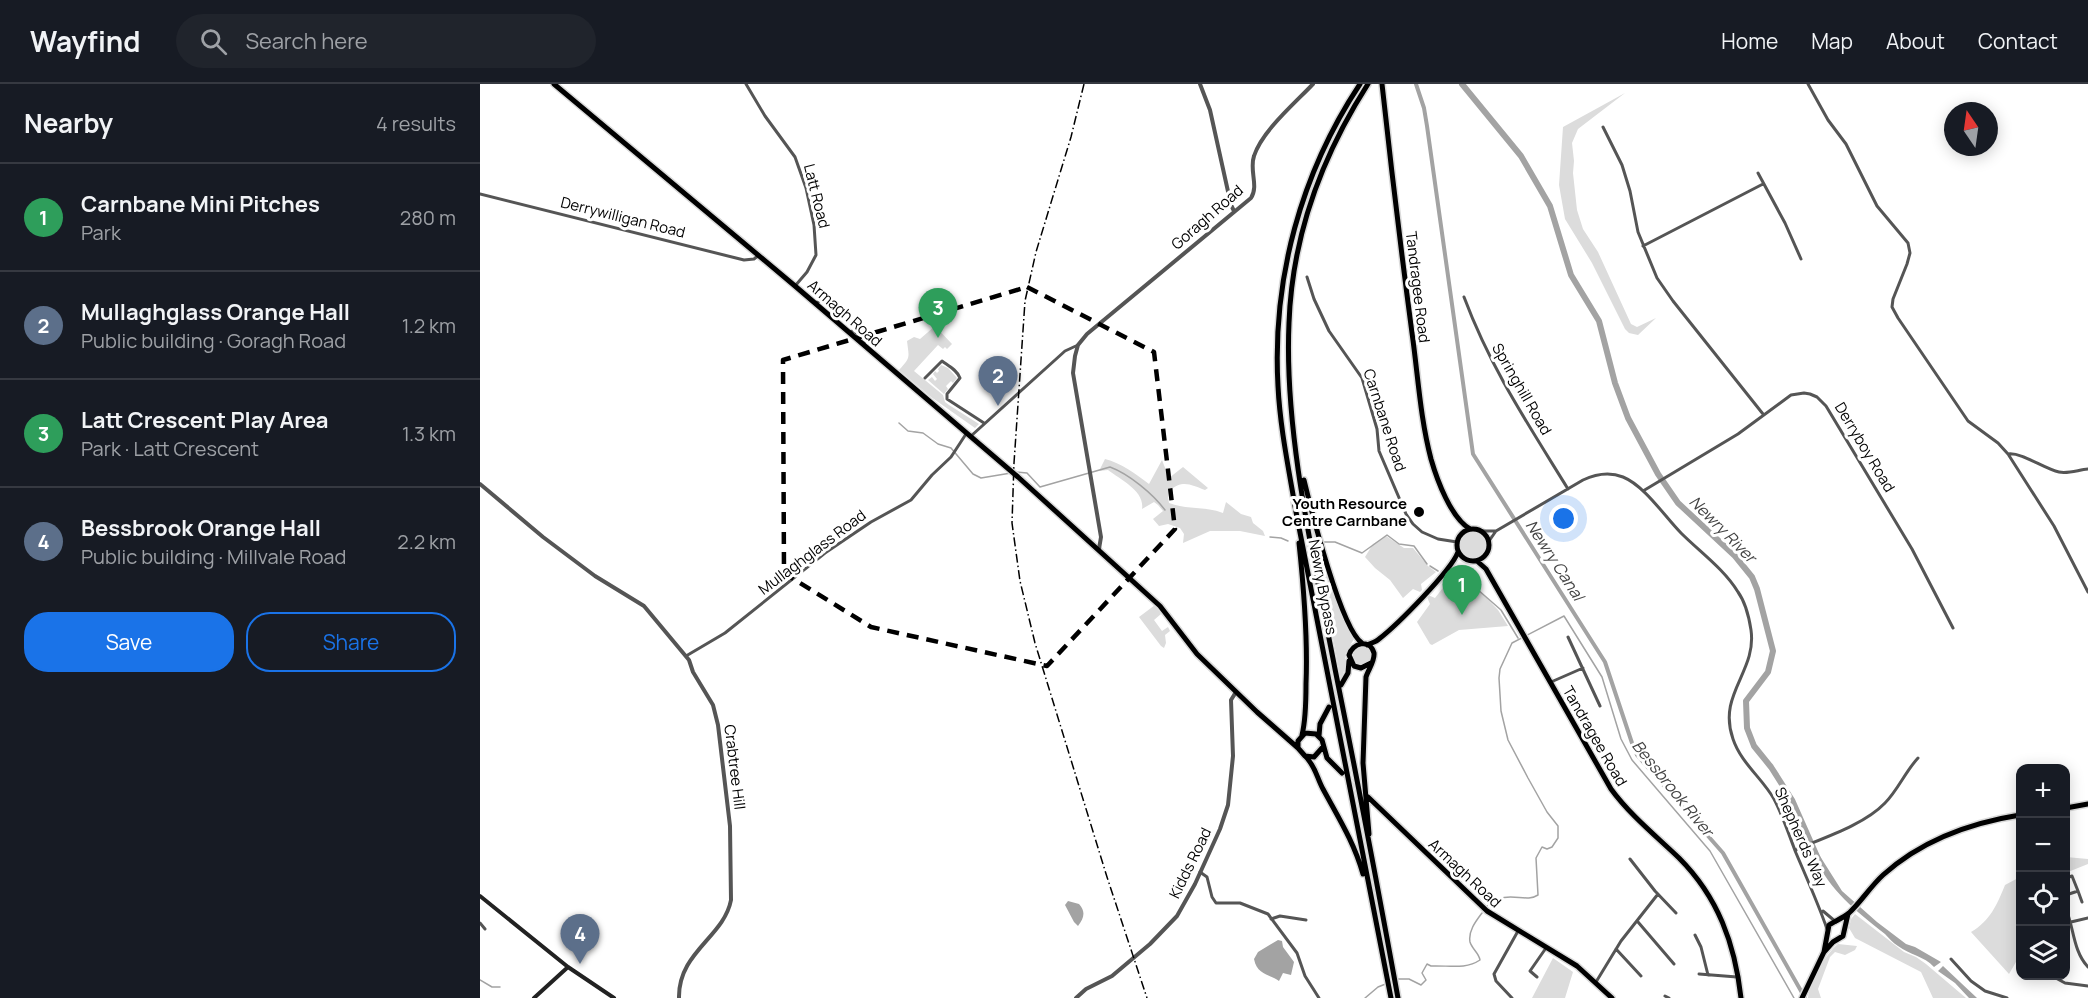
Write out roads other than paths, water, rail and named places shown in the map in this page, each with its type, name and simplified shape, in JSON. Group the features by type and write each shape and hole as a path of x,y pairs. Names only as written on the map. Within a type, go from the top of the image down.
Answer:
{"highway":[{"name":"Armagh Road","path":"554,84 865,345 1099,549 1160,606 1197,654 1298,748"},
{"name":"Newry Bypass","path":"1360,84 1329,135 1311,177 1290,246 1282,291 1278,339 1278,385 1282,432 1296,512 1391,998"},
{"name":"Newry Bypass","path":"1368,84 1351,111 1323,169 1306,219 1296,263 1288,351 1296,447 1313,552 1398,998"},
{"name":"Tandragee Road","path":"1382,84 1404,276 1426,437 1439,480 1460,522 1470,529"},
{"path":"1296,447 1312,514 1334,585 1354,635 1374,653"},
{"path":"1296,512 1307,633 1306,706 1298,748 1311,761 1323,790 1352,841 1371,898"},
{"path":"1449,568 1458,552 1460,522"},
{"path":"1371,859 1364,781 1366,677 1378,640 1449,568 1457,563 1477,561 1484,557 1488,550 1489,541 1480,531 1470,529 1458,540"},
{"path":"1458,552 1468,561"},
{"name":"Tandragee Road","path":"1484,557 1486,569"},
{"name":"Tandragee Road","path":"1477,561 1486,569 1617,797 1691,870 1708,892 1730,938 1742,998"},
{"path":"1341,685 1348,674 1352,648 1378,640"},
{"path":"1349,659 1354,666 1361,669"},
{"path":"1348,674 1371,663"},
{"path":"1329,706 1320,724 1322,748 1327,758 1342,773"},
{"path":"1286,736 1301,737 1320,724"},
{"path":"1309,732 1320,736"},
{"path":"1314,757 1322,748"},
{"path":"1305,756 1327,758"},
{"name":"Armagh Road","path":"1368,797 1480,905 1576,966 1612,998"},
{"path":"2070,807 2088,804"},
{"path":"1802,998 1824,952 1829,925 1849,913 1886,873 1920,848 1967,826 2016,816"},
{"path":"1824,952 1842,936 1849,913"},
{"path":"1836,922 1844,928"},
{"path":"1827,932 1831,938 1836,940"}],"main road":[{"path":"480,896 568,967 614,998"},
{"path":"534,998 568,967"}],"street":[{"name":"Latt Road","path":"746,84 765,116 795,157 806,188 814,225 816,255 807,272 795,286"},
{"path":"1200,84 1210,110 1234,211"},
{"name":"Goragh Road","path":"969,434 1065,351 1078,345 1087,334 1254,193 1252,160 1262,141 1313,84"},
{"path":"1808,84 1828,120 1846,144 1877,206 1908,243 1910,253 1893,299 1893,311 1968,421 1998,443 2008,454 2054,526 2088,592"},
{"path":"1603,127 1626,176 1643,246 1666,292 1763,414"},
{"path":"1758,173 1801,259"},
{"path":"1643,246 1763,184"},
{"name":"Derrywilligan Road","path":"480,194 744,260 754,259 759,255"},
{"name":"Carnbane Road","path":"1307,278 1329,331 1362,378 1377,429 1379,451 1406,514 1422,532 1438,539 1458,540"},
{"path":"1303,284 1308,283"},
{"name":"Springhill Road","path":"1464,297 1483,346 1568,489"},
{"path":"1078,345 1073,373 1101,537 1099,549"},
{"path":"926,378 942,361 958,373 960,378 946,394 947,399 984,423"},
{"path":"930,374 935,379"},
{"name":"Derryboy Road","path":"1642,491 1738,434 1784,398 1797,393 1810,394 1822,401 1912,549 1953,628"},
{"name":"Mullaghglass Road","path":"686,656 725,633 825,554 871,522 911,500 969,434"},
{"path":"2008,454 2012,453 2059,472 2088,469"},
{"name":"Shepherds Way","path":"1489,541 1496,531 1517,518 1590,477 1605,474 1628,479 1728,578 1743,600 1750,625 1752,644 1748,662 1731,702 1730,729 1741,755 1773,799 1821,910 1827,932"},
{"name":"Crabtree Hill","path":"480,484 543,537 595,576 644,606 686,656 713,705 718,725 730,822 731,900 723,920 686,967 682,976 679,998"},
{"name":"Shepherds Way","path":"1480,531 1496,531"},
{"path":"1568,637 1600,706"},
{"path":"1550,683 1583,668"},
{"name":"Kidds Road","path":"1076,998 1086,989 1122,968 1168,926 1184,904 1220,829 1228,805 1233,756 1231,700 1236,692"},
{"path":"1795,850 1877,810 1894,792 1902,777 1918,758"},
{"path":"1630,859 1676,913"},
{"path":"1200,872 1207,877 1212,897 1216,903 1240,903 1265,912 1297,953 1304,974 1319,998"},
{"path":"2070,877 2072,876 2082,902"},
{"path":"2070,894 2078,891"},
{"path":"1596,982 1616,949 1658,894"},
{"name":"Shepherds Way","path":"1821,910 1836,922"},
{"path":"1271,919 1280,916 1306,920"},
{"path":"2088,918 2071,922 2078,952 2088,967"},
{"path":"1638,922 1674,964"},
{"path":"480,923 484,929"},
{"path":"1512,998 1496,981 1494,974 1518,931"},
{"path":"1695,935 1701,946 1708,975"},
{"path":"1537,977 1530,971 1546,948"},
{"path":"1616,949 1641,976"},
{"path":"1950,959 1971,981 1985,991 2007,998"},
{"path":"1699,974 1739,977"},
{"path":"2060,980 2065,983 2088,986"}],"waterway":[{"name":"Newry Canal","path":"1416,84 1427,126 1473,454 1605,662 1637,755 1723,853 1805,998"},
{"name":"Newry River","path":"1462,84 1521,156 1550,206 1571,275 1599,321 1615,383 1628,418 1658,474 1678,503 1735,556 1752,577 1773,651 1768,672 1746,701 1747,728 1754,746 1771,767 1792,800 1819,861"},
{"path":"899,423 908,431 923,433 938,444 951,448 973,474 981,478 1011,473"},
{"path":"1016,472 1027,473 1040,487 1110,467 1140,485 1165,510"},
{"path":"1323,542 1335,542 1362,553 1387,535 1399,544 1414,546 1427,564"},
{"path":"1270,537 1288,541"},
{"path":"1430,566 1438,571"},
{"path":"1447,576 1475,588"},
{"path":"1477,589 1501,610 1518,638"},
{"name":"Bessbrook River","path":"1487,906 1502,898 1527,898 1538,895 1536,858 1542,847 1547,849 1552,847 1558,838 1558,826 1547,812 1508,740 1501,711 1499,678 1500,669 1512,643 1564,616 1602,677 1621,739 1632,760 1710,851 1794,998"},
{"name":"Bessbrook River","path":"1397,979 1409,979 1421,985 1426,980 1422,973 1427,964 1462,966 1480,960 1470,942 1470,934 1482,913"},
{"path":"480,980 492,987 500,987"},
{"name":"Bessbrook River","path":"1365,998 1378,987 1393,981"}],"tunnel":[{"path":"1329,707 1340,687"},
{"path":"1342,773 1361,790"}],"railway":[{"path":"1084,84 1071,137 1036,252 1025,301 1012,523 1020,581 1035,643 1147,998"}],"place":[{"name":"Latt Crescent Play Area","path":"938,338"},
{"name":"Mullaghglass Orange Hall","path":"998,406"},
{"name":"Youth Resource Centre Carnbane","path":"1419,512"},
{"name":"Carnbane Mini Pitches","path":"1462,615"},
{"name":"Bessbrook Orange Hall","path":"580,964"}]}
